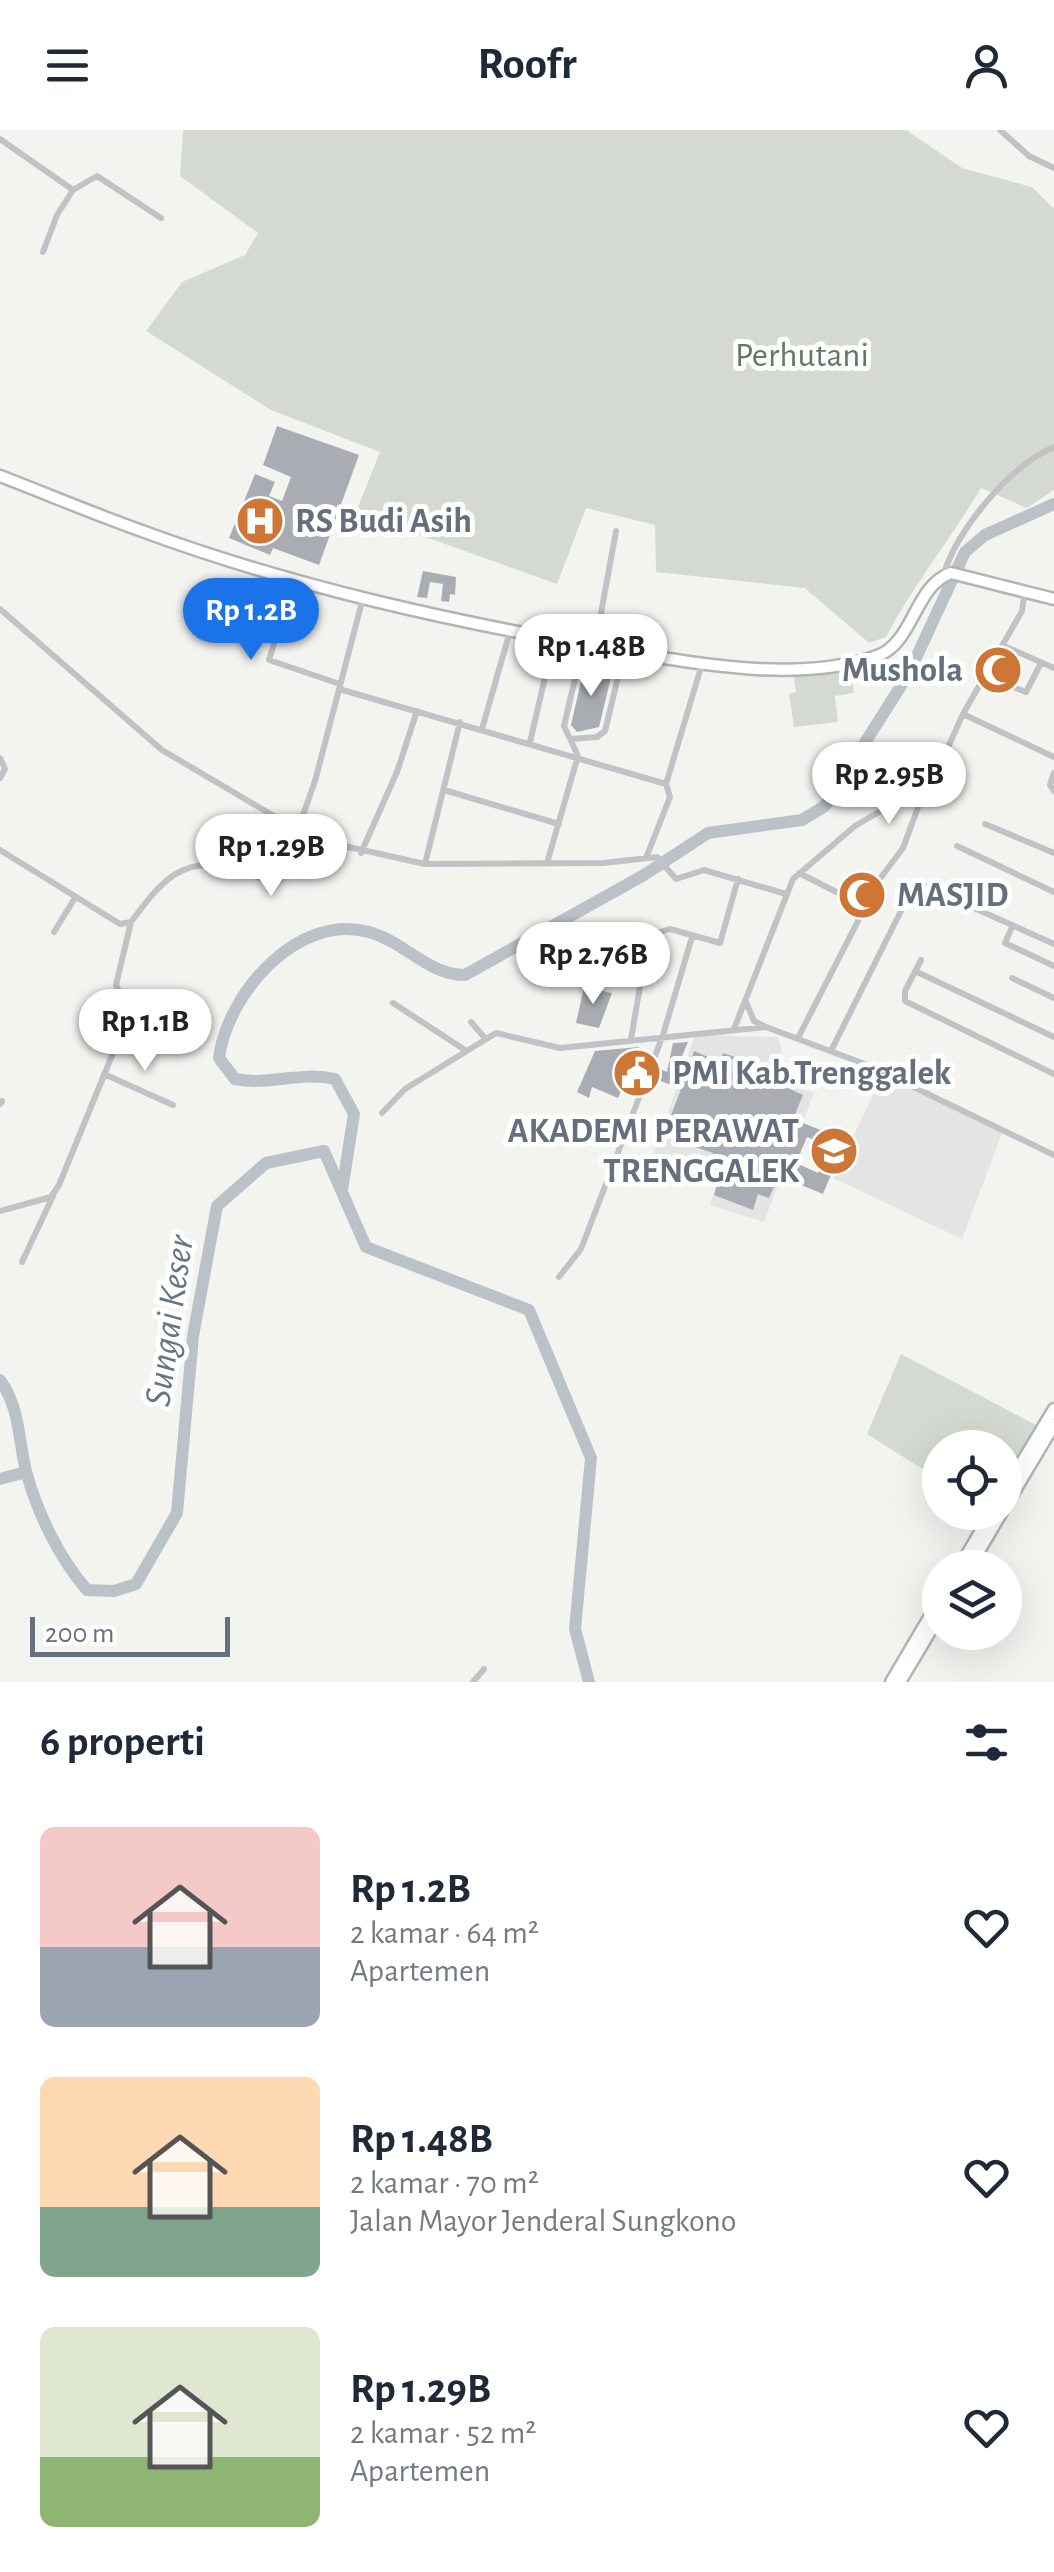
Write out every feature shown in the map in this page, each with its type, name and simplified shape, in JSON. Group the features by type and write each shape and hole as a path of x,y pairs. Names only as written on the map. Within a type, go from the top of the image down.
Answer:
{"highway":[{"path":"0,476 144,532 364,597 554,640 702,664 805,667 881,655 892,647 948,574 987,579 1054,599"},
{"path":"1022,1462 1054,1409"},
{"path":"1022,1478 1054,1424"},
{"path":"890,1682 922,1629"},
{"path":"900,1682 922,1645"}],"street":[{"path":"1000,130 1029,156 1054,168"},
{"path":"0,139 73,190"},
{"path":"43,252 73,190 97,176 161,218"},
{"path":"948,574 957,542 1002,486 1054,448"},
{"path":"547,863 578,756 564,726 589,645 616,531"},
{"path":"294,578 269,660 340,686 666,784"},
{"path":"798,1038 866,907 903,848 920,802 963,714 1022,611 1025,590"},
{"path":"22,1262 129,1014 116,980 131,922 164,879 192,865 212,864 280,880 299,832 364,597"},
{"path":"0,609 176,761 299,832 361,853 425,864 663,860 673,878 704,870 786,894"},
{"path":"482,728 510,631"},
{"path":"530,742 554,640"},
{"path":"1004,646 1054,668"},
{"path":"570,739 596,737 605,731 624,651"},
{"path":"985,676 1026,692 1041,663"},
{"path":"646,858 670,797 666,784 702,664"},
{"path":"361,853 396,772 417,710"},
{"path":"963,714 1054,757"},
{"path":"425,864 460,722"},
{"path":"0,758 4,764 0,778"},
{"path":"1054,774 1050,785 1054,791"},
{"path":"444,790 559,824"},
{"path":"734,1029 786,894 799,872 855,826 891,805 920,802"},
{"path":"986,824 1054,853"},
{"path":"957,846 1054,892"},
{"path":"0,850 114,922 131,922"},
{"path":"799,872 866,907"},
{"path":"631,1039 641,981 657,934 670,928 714,944 722,941 738,879"},
{"path":"923,885 1054,944"},
{"path":"54,932 76,898"},
{"path":"832,1051 905,903"},
{"path":"1012,926 1004,943 1054,966"},
{"path":"559,1277 581,1249 663,1035 692,937"},
{"path":"921,960 904,995 910,1005 1054,1074"},
{"path":"915,971 1054,1037"},
{"path":"1012,978 1054,998"},
{"path":"746,1000 749,1014 766,1028"},
{"path":"392,1003 465,1050"},
{"path":"471,1022 484,1037"},
{"path":"382,1113 405,1089 484,1037 503,1033 560,1048 766,1028 832,1051 1054,1155"},
{"path":"104,1074 173,1104"},
{"path":"0,1211 54,1194"},
{"path":"473,1682 484,1669"}],"shaded area":[{"path":"695,1035 778,1037 789,1084 814,1093 764,1222 710,1205 716,1185 652,1158"},
{"path":"884,1072 1003,1131 962,1239 833,1178"}],"green space":[{"name":"Perhutani","path":"183,130 906,130 962,168 1032,187 1054,209 1054,490 1027,508 981,488 886,637 869,643 805,588 656,572 655,525 586,508 557,584 356,512 380,452 271,410 146,331 182,282 245,255 258,233 180,176"},
{"path":"850,664 854,693 835,696 838,722 794,727 789,694 796,692 793,671"},
{"path":"901,1354 1040,1427 1022,1457 1022,1430 922,1430 922,1469 867,1434"}],"building":[{"path":"277,426 359,455 319,565 273,548 270,555 229,538 255,474 275,482 269,496 282,501 291,477 263,465"},
{"path":"423,571 456,577 455,595 450,594 449,602 441,601 443,584 430,582 427,598 417,597"},
{"path":"585,664 612,673 599,727 577,732 571,725"},
{"path":"584,987 612,993 599,1028 576,1023"},
{"path":"688,1042 674,1075 684,1079 694,1051 720,1062 723,1053 747,1061 759,1066 757,1069 778,1074 779,1084 803,1095 793,1119 833,1135 836,1129 848,1134 823,1194 779,1176 769,1198 758,1194 753,1210 714,1195 719,1179 698,1173 713,1153 677,1141 682,1127 668,1123 681,1089 656,1079 660,1069 667,1072 673,1043","holes":["807,1137 829,1146 818,1173 796,1163"]},
{"path":"639,1047 636,1055 646,1059 636,1087 625,1082 618,1098 592,1087 589,1098 577,1092 595,1051"}],"waterway":[{"path":"342,1190 354,1114 335,1079 235,1079 219,1058 236,1008 270,964 292,946 317,934 342,929 369,932 439,970 465,975 644,875 708,833 802,820 825,806 909,673 965,552 985,535 1054,504"},
{"name":"Sungai Keser","path":"0,1380 15,1412 36,1502 67,1564 87,1590 114,1591 136,1584 177,1513 193,1336 217,1206 266,1163 324,1151 366,1247 529,1310 591,1458 575,1629 589,1682"},
{"path":"0,1479 26,1472"}],"place":[{"name":"RS Budi Asih","path":"260,521"},
{"name":"Mushola","path":"998,670"},
{"name":"MASJID","path":"862,895"},
{"name":"PMI Kab.Trenggalek","path":"637,1073"},
{"name":"AKADEMI PERAWAT TRENGGALEK","path":"834,1151"}]}
